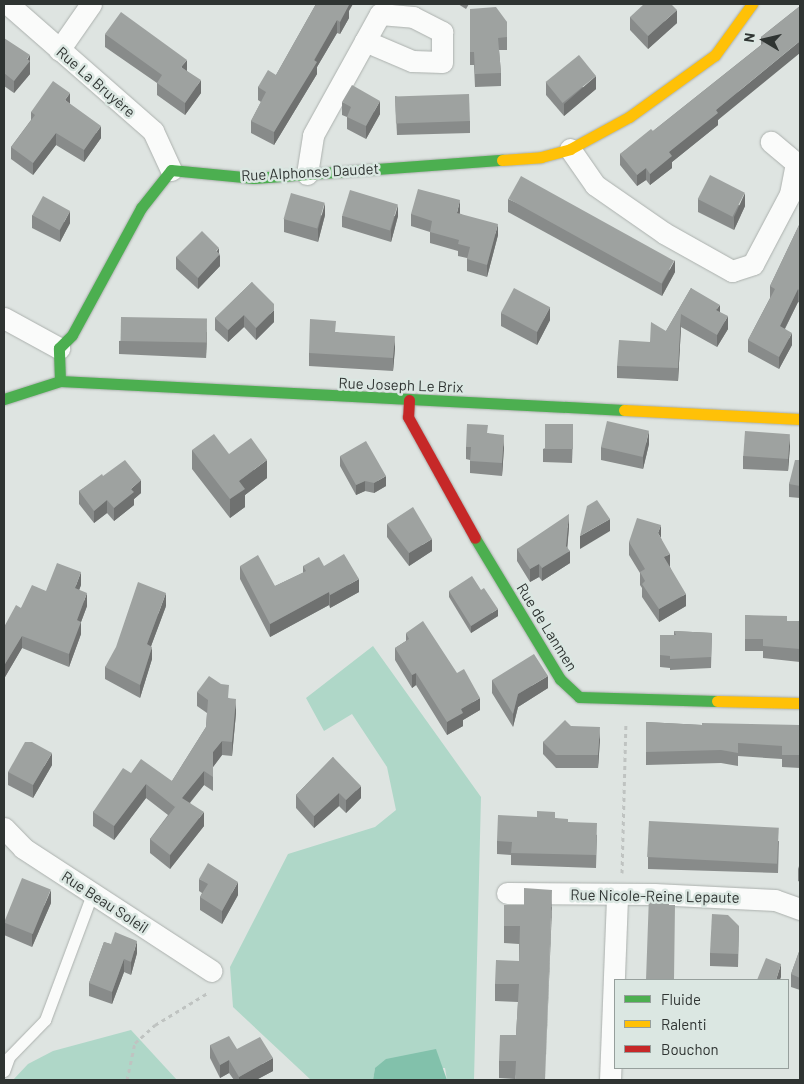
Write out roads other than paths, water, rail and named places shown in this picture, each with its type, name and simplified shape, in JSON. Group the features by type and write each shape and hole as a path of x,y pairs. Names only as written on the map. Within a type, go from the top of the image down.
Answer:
{"street":[{"name":"Rue La Bruyère","path":"8,4 153,131 171,170"},
{"path":"60,50 91,4"},
{"name":"Rue Alphonse Daudet","path":"171,170 254,178 541,157 570,149 629,117 715,55 752,4"},
{"path":"307,174 313,134 365,41"},
{"path":"570,149 595,185 664,233 732,271 753,264 790,194 796,164 771,142"},
{"path":"58,348 72,335 141,208 171,170"},
{"path":"4,318 58,348"},
{"path":"58,348 60,381"},
{"name":"Rue Joseph Le Brix","path":"4,399 60,381 800,419"},
{"name":"Rue de Lanmen","path":"409,400 408,417 438,476 560,680 580,697 800,703"},
{"name":"Rue Beau Soleil","path":"4,828 23,848 212,971"},
{"name":"Rue Nicole-Reine Lepaute","path":"507,893 775,900 800,909"},
{"path":"610,1080 617,896"}],"lane":[{"path":"4,1070 9,1057 45,1020 92,894"}]}
